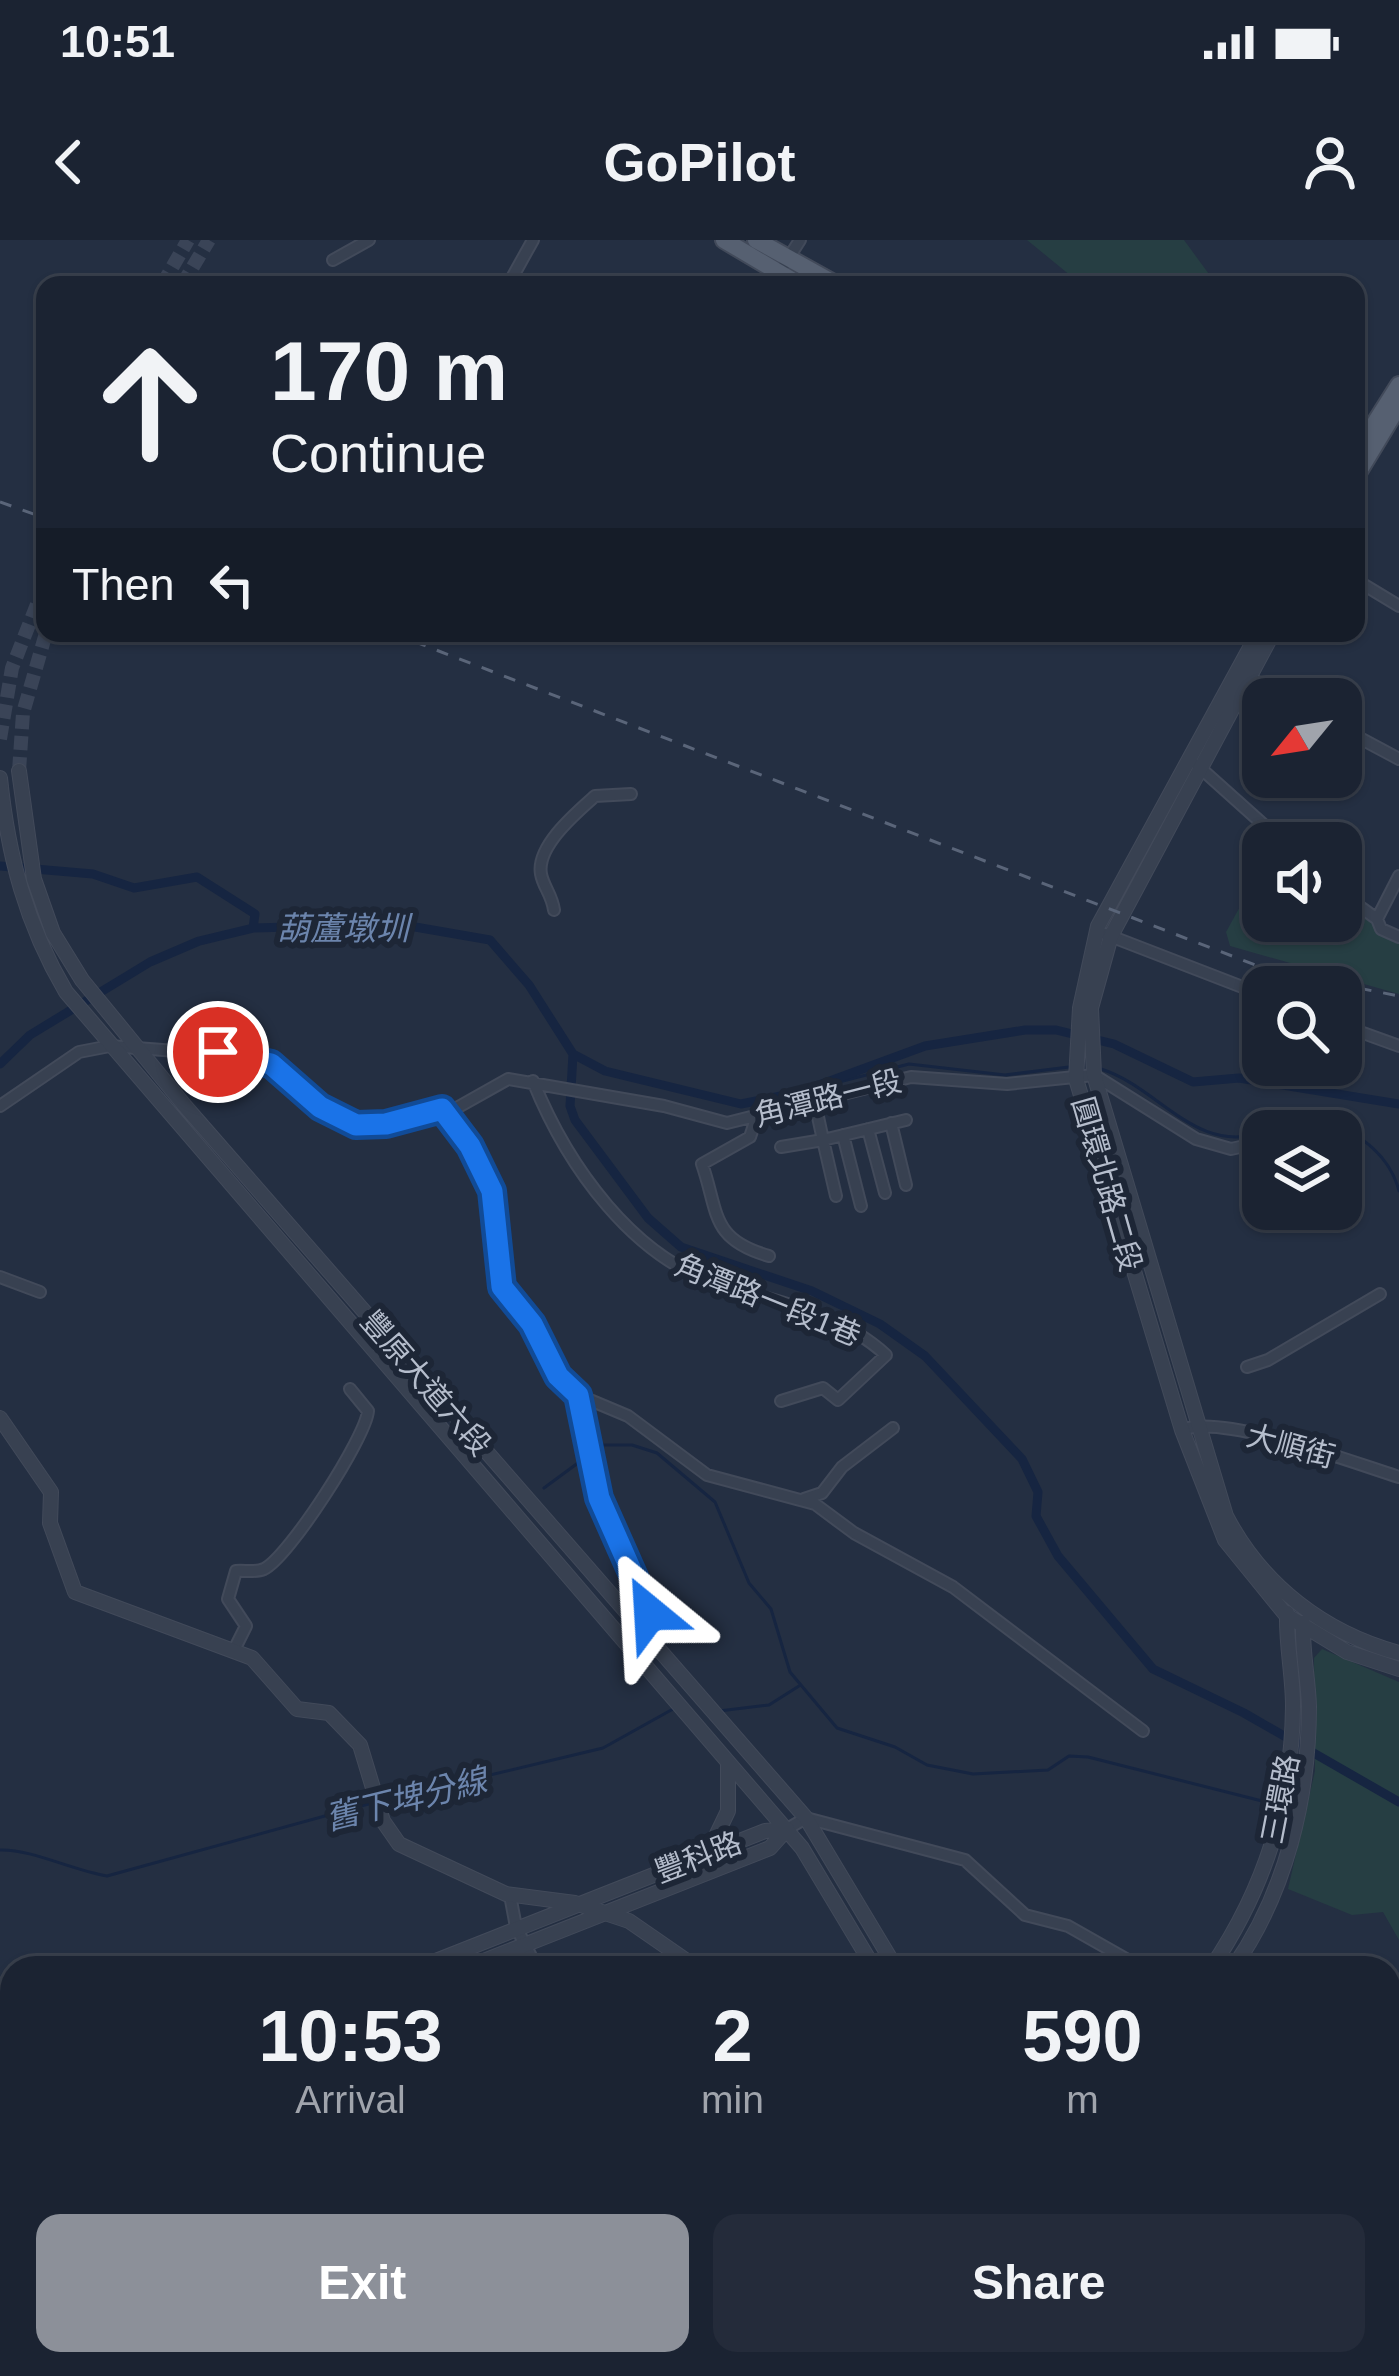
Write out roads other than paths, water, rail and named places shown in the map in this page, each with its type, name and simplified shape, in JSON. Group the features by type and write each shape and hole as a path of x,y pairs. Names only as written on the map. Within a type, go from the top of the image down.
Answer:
{"main road":[{"path":"724,240 813,276"},
{"path":"756,240 792,276"},
{"path":"1365,439 1399,386"},
{"path":"1365,461 1399,405"}],"street":[{"path":"333,260 369,240"},
{"path":"513,276 533,240"},
{"path":"783,265 800,240"},
{"path":"1365,585 1399,606"},
{"name":"圓環北路二段","path":"1254,642 1195,764 1104,933 1076,1079 1225,1540 1286,1615 1347,1652 1399,1670"},
{"name":"圓環北路二段","path":"1250,678 1269,642"},
{"name":"圓環北路二段","path":"1195,764 1242,691"},
{"path":"1362,739 1399,759"},
{"path":"1195,764 1260,822"},
{"name":"豐原大道六段","path":"19,771 34,879 53,933 82,980 806,1818 889,1956"},
{"name":"豐原大道六段","path":"0,778 14,874 43,953 67,993 787,1829 866,1956"},
{"path":"554,910 541,874 544,855 564,825 596,796 632,794"},
{"path":"1377,919 1399,876"},
{"path":"1362,908 1377,919 1381,929 1399,937"},
{"path":"1104,933 1242,987"},
{"name":"圓環北路二段","path":"1086,1008 1094,1075 1188,1427 1235,1533 1306,1609 1344,1633 1399,1653"},
{"path":"1362,1033 1399,1046"},
{"path":"0,1106 79,1052 110,1046 257,1057 336,1118 356,1125 453,1110 508,1079 537,1081"},
{"path":"1094,1075 1196,1139 1231,1148 1242,1146"},
{"name":"角潭路一段","path":"537,1081 727,1123 911,1077 1007,1084 1094,1075"},
{"name":"角潭路一段1巷","path":"537,1081 598,1194 656,1253 721,1286 798,1306 866,1338 886,1355 838,1400 824,1388 781,1401"},
{"path":"815,1103 836,1196"},
{"path":"442,1109 470,1146 492,1191 502,1287 532,1324 558,1376 578,1395 628,1416 707,1475 804,1499 854,1533 953,1587 1143,1731"},
{"path":"757,1116 750,1137 702,1164 711,1207 727,1234 740,1248 770,1256"},
{"path":"781,1147 906,1120"},
{"path":"891,1123 906,1185"},
{"path":"868,1129 885,1193"},
{"path":"843,1135 861,1206"},
{"path":"0,1277 40,1292"},
{"path":"1247,1366 1268,1360 1380,1294"},
{"path":"234,1650 246,1626 228,1599 236,1571 259,1571 279,1556 352,1450 368,1411 350,1389"},
{"path":"578,1395 599,1498 650,1610 621,1638"},
{"path":"0,1418 51,1492 50,1523 70,1588 234,1650 262,1664 297,1709 328,1713 360,1745 383,1821 399,1844 510,1895 608,1912 678,1956"},
{"name":"大順街","path":"1188,1427 1264,1436 1399,1477"},
{"path":"804,1499 823,1493 842,1467 893,1428"},
{"name":"三環路","path":"1219,1956 1269,1886 1289,1760 1293,1703 1286,1615 1290,1596"},
{"name":"三環路","path":"1238,1956 1301,1802 1309,1705 1306,1609"},
{"path":"707,1855 728,1810 727,1758"},
{"path":"787,1829 806,1818 964,1860 1025,1915 1068,1926 1121,1956"},
{"name":"豐科路","path":"447,1956 765,1831 787,1829"},
{"name":"豐科路","path":"494,1956 770,1848 787,1829"},
{"path":"510,1895 516,1928 530,1956"}],"waterway":[{"path":"0,866 93,874 134,888 197,877 255,914 253,928"},
{"name":"葫蘆墩圳","path":"0,1064 30,1035 150,962 199,941 253,928 398,924 490,940 529,985 573,1054 605,1071 741,1104 800,1092 925,1046 1025,1030 1056,1030 1114,1044 1193,1082 1239,1078 1399,1104"},
{"path":"573,1054 570,1106 575,1120 648,1218 681,1247 812,1291 880,1324 925,1356 1022,1459 1038,1492 1036,1516 1058,1556 1153,1669 1244,1713 1399,1802"},
{"path":"800,1092 909,1064 1005,1075 1069,1067"},
{"path":"1101,1069 1198,1127 1218,1135 1242,1136"},
{"path":"1362,1139 1389,1167 1399,1191"},
{"path":"594,1451 602,1445 632,1445 657,1453 715,1502 749,1583 771,1609 790,1672 837,1728 895,1747 927,1765 973,1774 1048,1770 1069,1756 1088,1757 1270,1803"},
{"path":"544,1488 586,1457"},
{"name":"舊下埤分線","path":"719,1711 769,1705 799,1686"},
{"name":"舊下埤分線","path":"381,1801 603,1748 673,1709"},
{"name":"舊下埤分線","path":"0,1850 107,1876 372,1803"}],"tunnel":[{"path":"167,276 188,240"},
{"path":"187,276 209,240"},
{"path":"0,739 12,668 36,607"},
{"path":"19,771 23,713 43,642"}],"railway":[{"path":"0,502 36,515"},
{"path":"415,642 1271,971 1399,996"}]}
